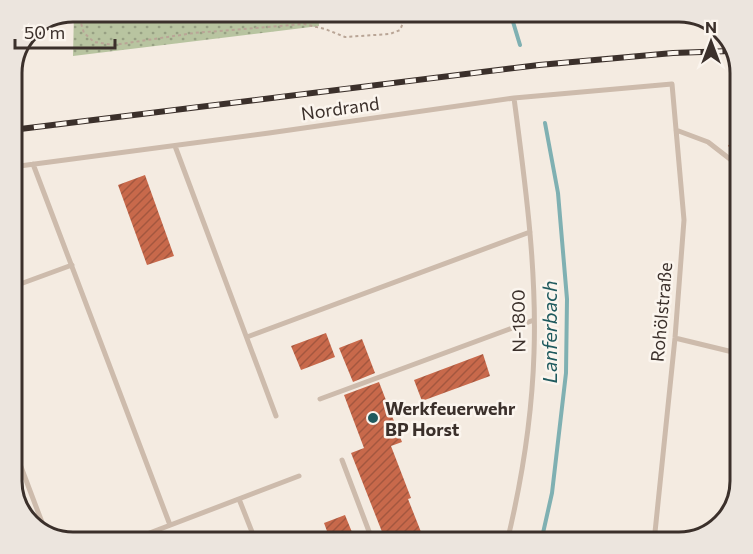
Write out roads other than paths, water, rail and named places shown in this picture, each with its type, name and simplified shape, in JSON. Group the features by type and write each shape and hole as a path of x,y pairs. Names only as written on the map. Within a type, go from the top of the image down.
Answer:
{"lane":[{"name":"Nordrand","path":"23,165 514,98 672,84"},
{"name":"Rohölstraße","path":"655,532 675,338 684,220 672,84"},
{"name":"N-1800","path":"510,532 518,499 528,431 534,353 530,232 514,98"},
{"path":"676,130 708,142 730,159"},
{"path":"175,146 276,416"},
{"path":"33,164 171,525"},
{"path":"246,337 530,232"},
{"path":"23,283 72,265"},
{"path":"320,399 534,320"},
{"path":"675,338 730,351"},
{"path":"342,460 368,532"},
{"path":"23,472 41,520"},
{"path":"152,532 299,476"},
{"path":"239,499 252,532"}],"waterway":[{"name":"Lanferbach","path":"513,22 520,45"},
{"name":"Lanferbach","path":"543,532 552,493 566,373 567,299 558,193 545,123"}],"railway":[{"path":"23,129 539,65 673,53 725,51"}],"place":[{"name":"Werkfeuerwehr BP Horst","path":"373,418"}]}
